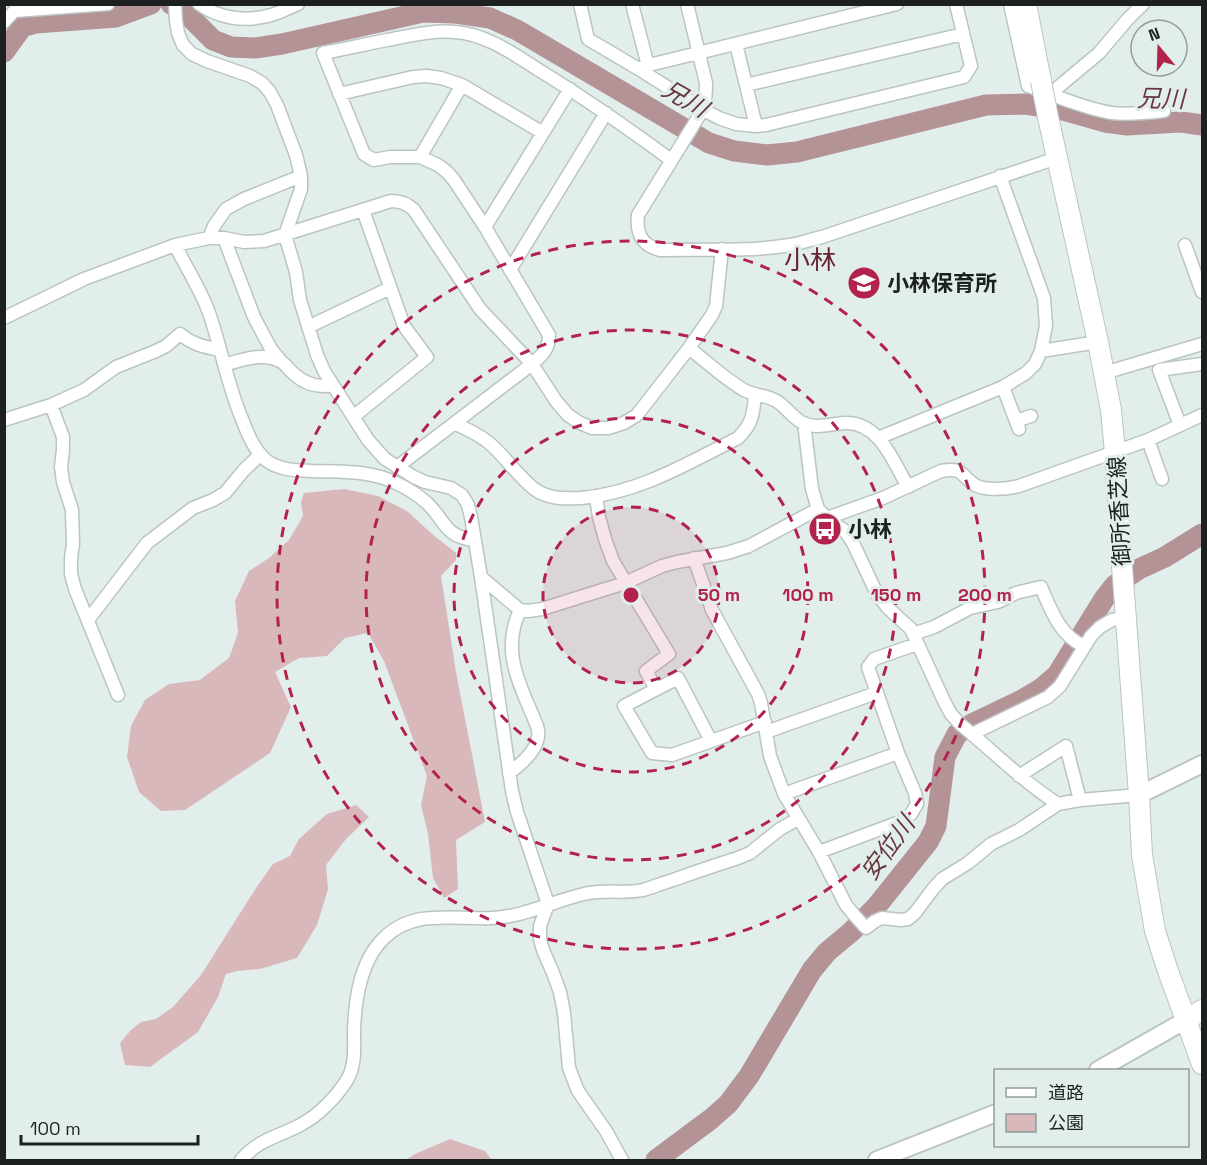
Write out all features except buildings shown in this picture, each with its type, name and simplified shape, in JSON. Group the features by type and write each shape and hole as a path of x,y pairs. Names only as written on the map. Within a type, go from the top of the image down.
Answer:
{"main road":[{"name":"御所香芝線","path":"1026,4 1046,87 1048,117 1056,158 1111,410 1142,855 1155,931 1167,970 1195,1015 1203,1064"},
{"path":"1139,795 1203,764"},
{"path":"1101,1069 1195,1015"},
{"path":"877,1161 994,1114"}],"street":[{"path":"4,22 17,8 108,4"},
{"path":"175,4 176,21 183,45 192,54 250,76 262,83 270,92 296,155 301,176 301,189 285,235 296,272 300,300 317,356 324,370 374,449 385,459 414,477 451,488 462,495 468,505 481,577 509,773 517,812 548,904 540,926 540,939 560,992 569,1068 578,1090 606,1131 622,1161"},
{"path":"199,4 220,15 250,19 267,16 298,4"},
{"path":"580,4 588,39 642,67 700,113 736,124 756,126 964,77 971,66 956,4"},
{"path":"632,4 642,67"},
{"path":"687,4 706,83 706,97 700,113 638,215 637,225 643,242 651,248 660,250 722,249 792,245 1056,158"},
{"path":"642,67 897,4"},
{"path":"1010,4 1028,86 1046,87 1099,110 1113,113 1164,111"},
{"path":"1046,87 1099,53 1143,4"},
{"path":"397,467 456,424 546,352 549,335 485,227 454,180 438,165 420,157 390,157 374,160 364,154 323,53 437,31 475,35 494,43 570,89 671,160"},
{"path":"746,85 963,34"},
{"path":"736,44 756,126"},
{"path":"339,93 413,77 441,78 462,85 543,133"},
{"path":"420,157 462,85"},
{"path":"485,227 570,89"},
{"path":"510,270 606,113"},
{"path":"209,238 219,217 233,204 301,176"},
{"path":"878,438 1003,387 1026,373 1035,364 1041,351 1046,326 1044,298 1000,176"},
{"path":"4,318 84,279 175,245 209,238 254,243 391,201 399,201 414,210 480,309 532,364 568,415 592,428 608,428 624,423 637,415 712,315 716,306 722,249"},
{"path":"353,417 427,357 404,326 363,210"},
{"path":"224,238 254,317 271,349 295,376 315,386 333,385"},
{"path":"175,245 202,295 236,406 260,455 268,462 282,468 361,472 395,482 427,503 456,536 475,540"},
{"path":"1185,245 1203,292"},
{"path":"308,327 390,288"},
{"path":"4,420 51,405 84,390 116,367 156,351 180,334 202,347 220,350"},
{"path":"1041,351 1098,342"},
{"path":"1104,373 1203,344"},
{"path":"689,348 738,386 780,403 804,423 816,426 844,423 868,429 878,438 908,487"},
{"path":"224,365 258,356 281,361"},
{"path":"1180,425 1159,370 1203,364"},
{"path":"1003,387 1017,425 1030,416"},
{"path":"456,424 487,442 533,488 546,496 562,498 596,496 649,482 738,438 748,429 753,418 755,394"},
{"path":"51,405 63,437 61,467 72,510 74,544 71,574 118,695"},
{"path":"481,577 520,610 542,609 626,583 662,566 727,553 749,546 823,514 908,487 941,471 951,469 960,471 974,484 981,487 1009,489 1148,440 1203,416"},
{"path":"804,423 812,489 823,514 844,531 853,543 877,594 888,608 911,629 951,714 1018,776 1058,804"},
{"path":"1148,440 1162,479"},
{"path":"88,620 147,543 193,508 225,493 260,455"},
{"path":"596,496 599,517 613,561 669,654 646,671 656,689"},
{"path":"694,558 712,610 758,694 770,756 784,794 819,852 846,905 867,928 882,918 908,919 942,879 968,863 992,844 1019,830 1058,804 1139,795"},
{"path":"819,852 902,821 911,814 917,804 915,793 898,753 868,667 874,659 970,609 1041,587 1062,629 1078,643"},
{"path":"509,773 527,757 538,737 537,726 513,666 512,635 514,622 520,610"},
{"path":"972,735 1048,698 1060,686 1078,643 1112,620 1125,618"},
{"path":"711,741 678,678 624,706 652,753 672,755 711,741 766,727 876,693"},
{"path":"1018,776 1066,746 1080,800"},
{"path":"784,794 898,753"},
{"path":"241,1161 257,1145 315,1117 348,1079 353,1060 356,1009 365,966 373,951 385,937 400,926 436,916 508,917 584,894 601,891 642,890 750,853 780,829 798,819"}],"green space":[{"path":"344,489 378,496 407,511 456,553 456,560 441,576 456,672 485,822 456,840 458,889 444,898 433,878 428,834 421,805 427,776 384,661 368,633 345,638 327,656 299,658 275,672 291,707 270,753 185,810 161,811 139,792 127,757 131,726 145,700 169,684 200,680 229,658 238,633 235,601 249,571 269,558 289,540 303,516 301,502 304,493"},
{"path":"356,805 369,817 346,839 326,865 328,889 317,925 297,958 260,969 226,974 218,997 198,1032 150,1067 125,1065 120,1043 141,1022 156,1019 173,1007 201,975 273,864 290,856 299,839 327,814"},
{"path":"450,1139 485,1151 492,1160 405,1160 415,1154"}],"waterway":[{"name":"兄川","path":"4,52 22,27 36,23 116,17 151,4"},
{"name":"兄川","path":"171,4 184,11 213,40 231,47 255,48 282,44 423,12 455,13 490,18 517,30 709,143 734,151 767,155 797,152 986,105 1025,104 1059,109 1105,122 1127,125 1181,122 1202,125"},
{"name":"安位川","path":"656,1160 728,1104 749,1076 812,970 827,952 876,907 928,842 936,826 945,757 957,734 1042,688 1057,675 1115,585 1202,534"}],"place":[{"name":"小林保育所","path":"864,283"},
{"name":"小林","path":"825,529"}],"district":[{"name":"小林","path":"810,260"}]}
